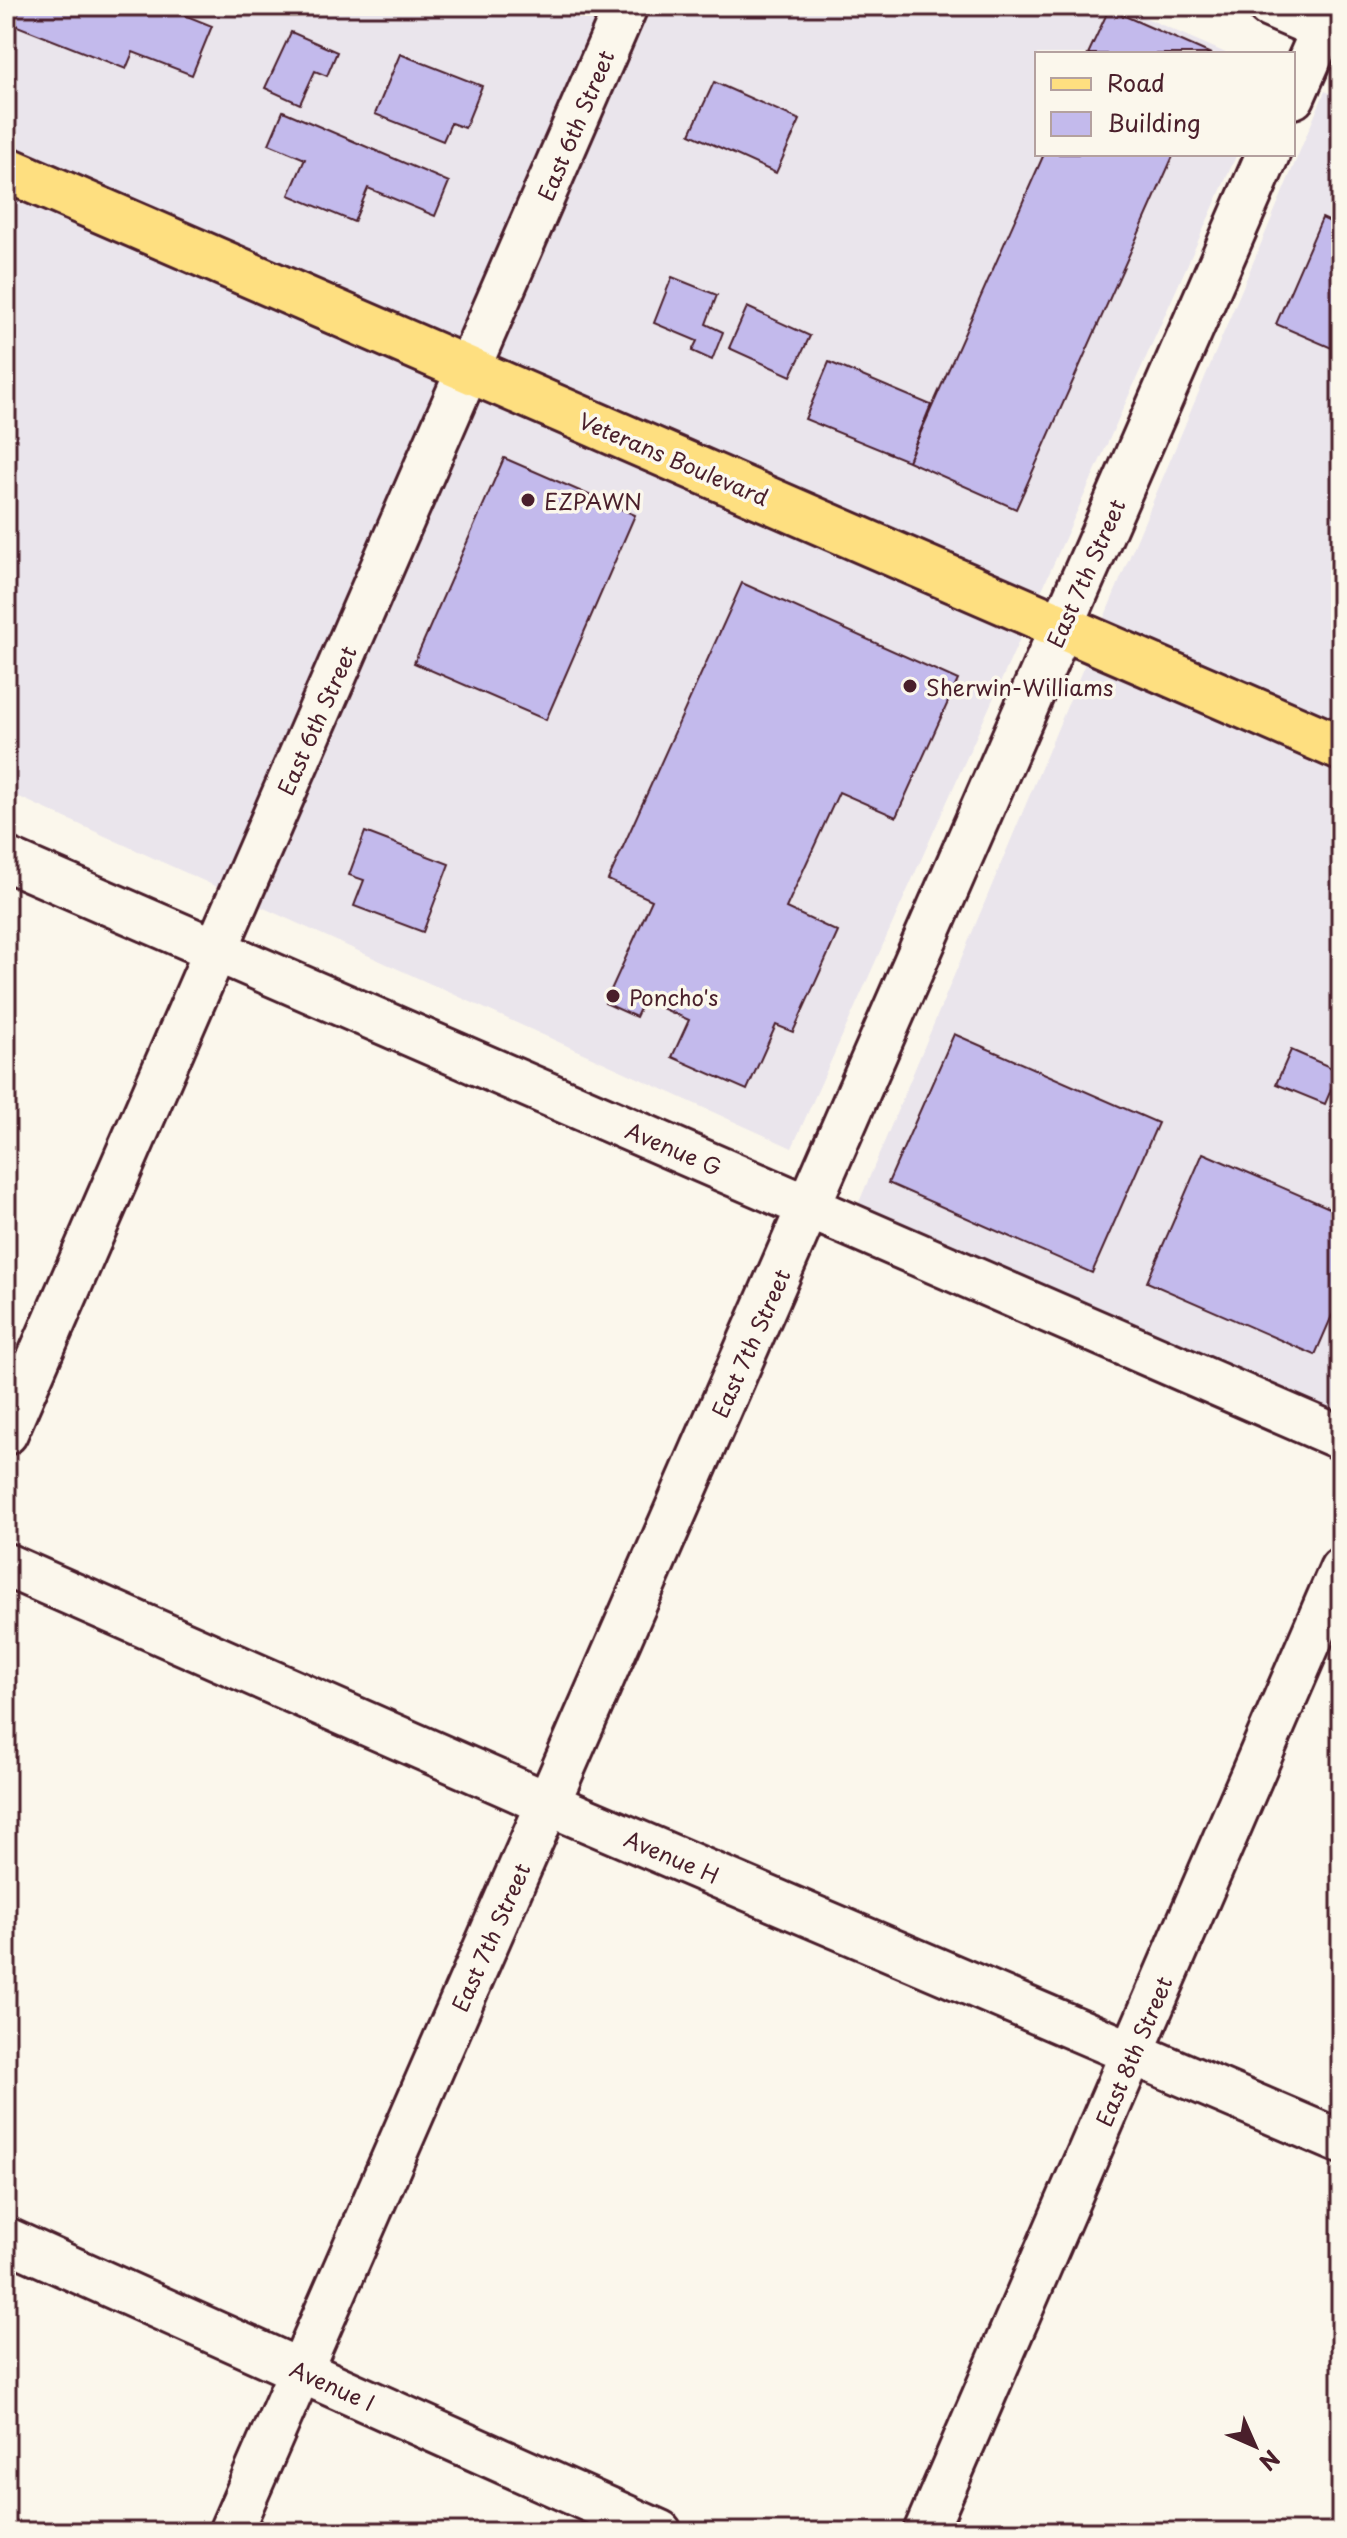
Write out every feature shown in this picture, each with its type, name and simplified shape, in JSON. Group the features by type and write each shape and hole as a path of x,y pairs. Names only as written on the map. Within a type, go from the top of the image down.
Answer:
{"main road":[{"name":"Veterans Boulevard","path":"6,169 1341,748"}],"street":[{"name":"East 6th Street","path":"6,1433 626,6"},
{"path":"1269,6 1332,24 1295,93"},
{"name":"East 7th Street","path":"230,2532 1267,156"},
{"name":"Avenue G","path":"6,859 1341,1438"},
{"name":"Avenue H","path":"6,1565 549,1804 1341,2142"},
{"name":"East 8th Street","path":"925,2532 1341,1569"},
{"name":"Avenue I","path":"6,2239 660,2532"}],"shaded area":[{"path":"6,6 1119,6 1223,52 1035,52 1035,156 1236,156 792,1148 6,791"},
{"path":"1325,91 1341,98 1341,1420 857,1207"}],"building":[{"path":"14,6 162,6 212,26 192,75 133,52 126,69 7,22"},
{"path":"1109,9 1206,52 1089,52"},
{"path":"291,32 337,52 327,76 315,71 300,104 265,88"},
{"path":"400,54 482,86 465,128 451,123 443,141 375,114"},
{"path":"714,82 800,120 776,173 690,134"},
{"path":"283,111 449,182 435,216 368,188 354,222 289,195 305,159 269,144"},
{"path":"1043,156 1173,156 1016,509 908,461"},
{"path":"1322,218 1341,227 1341,352 1276,324"},
{"path":"672,277 717,295 706,324 723,332 712,360 692,351 697,341 654,323"},
{"path":"747,307 810,336 791,376 729,348"},
{"path":"829,362 931,405 908,461 805,419"},
{"path":"504,458 635,515 546,720 414,663"},
{"path":"742,583 958,680 896,817 839,792 786,908 838,932 793,1032 776,1025 747,1090 672,1057 689,1020 644,1000 636,1017 605,1003 652,900 608,880"},
{"path":"365,832 449,864 423,932 354,906 364,880 349,875"},
{"path":"954,1034 1158,1123 1092,1273 888,1183"},
{"path":"1291,1050 1339,1071 1325,1104 1276,1084"},
{"path":"1203,1153 1341,1213 1341,1295 1315,1355 1147,1282"}],"place":[{"name":"EZPAWN","path":"528,500"},
{"name":"Sherwin-Williams","path":"910,686"},
{"name":"Poncho's","path":"613,996"}]}
